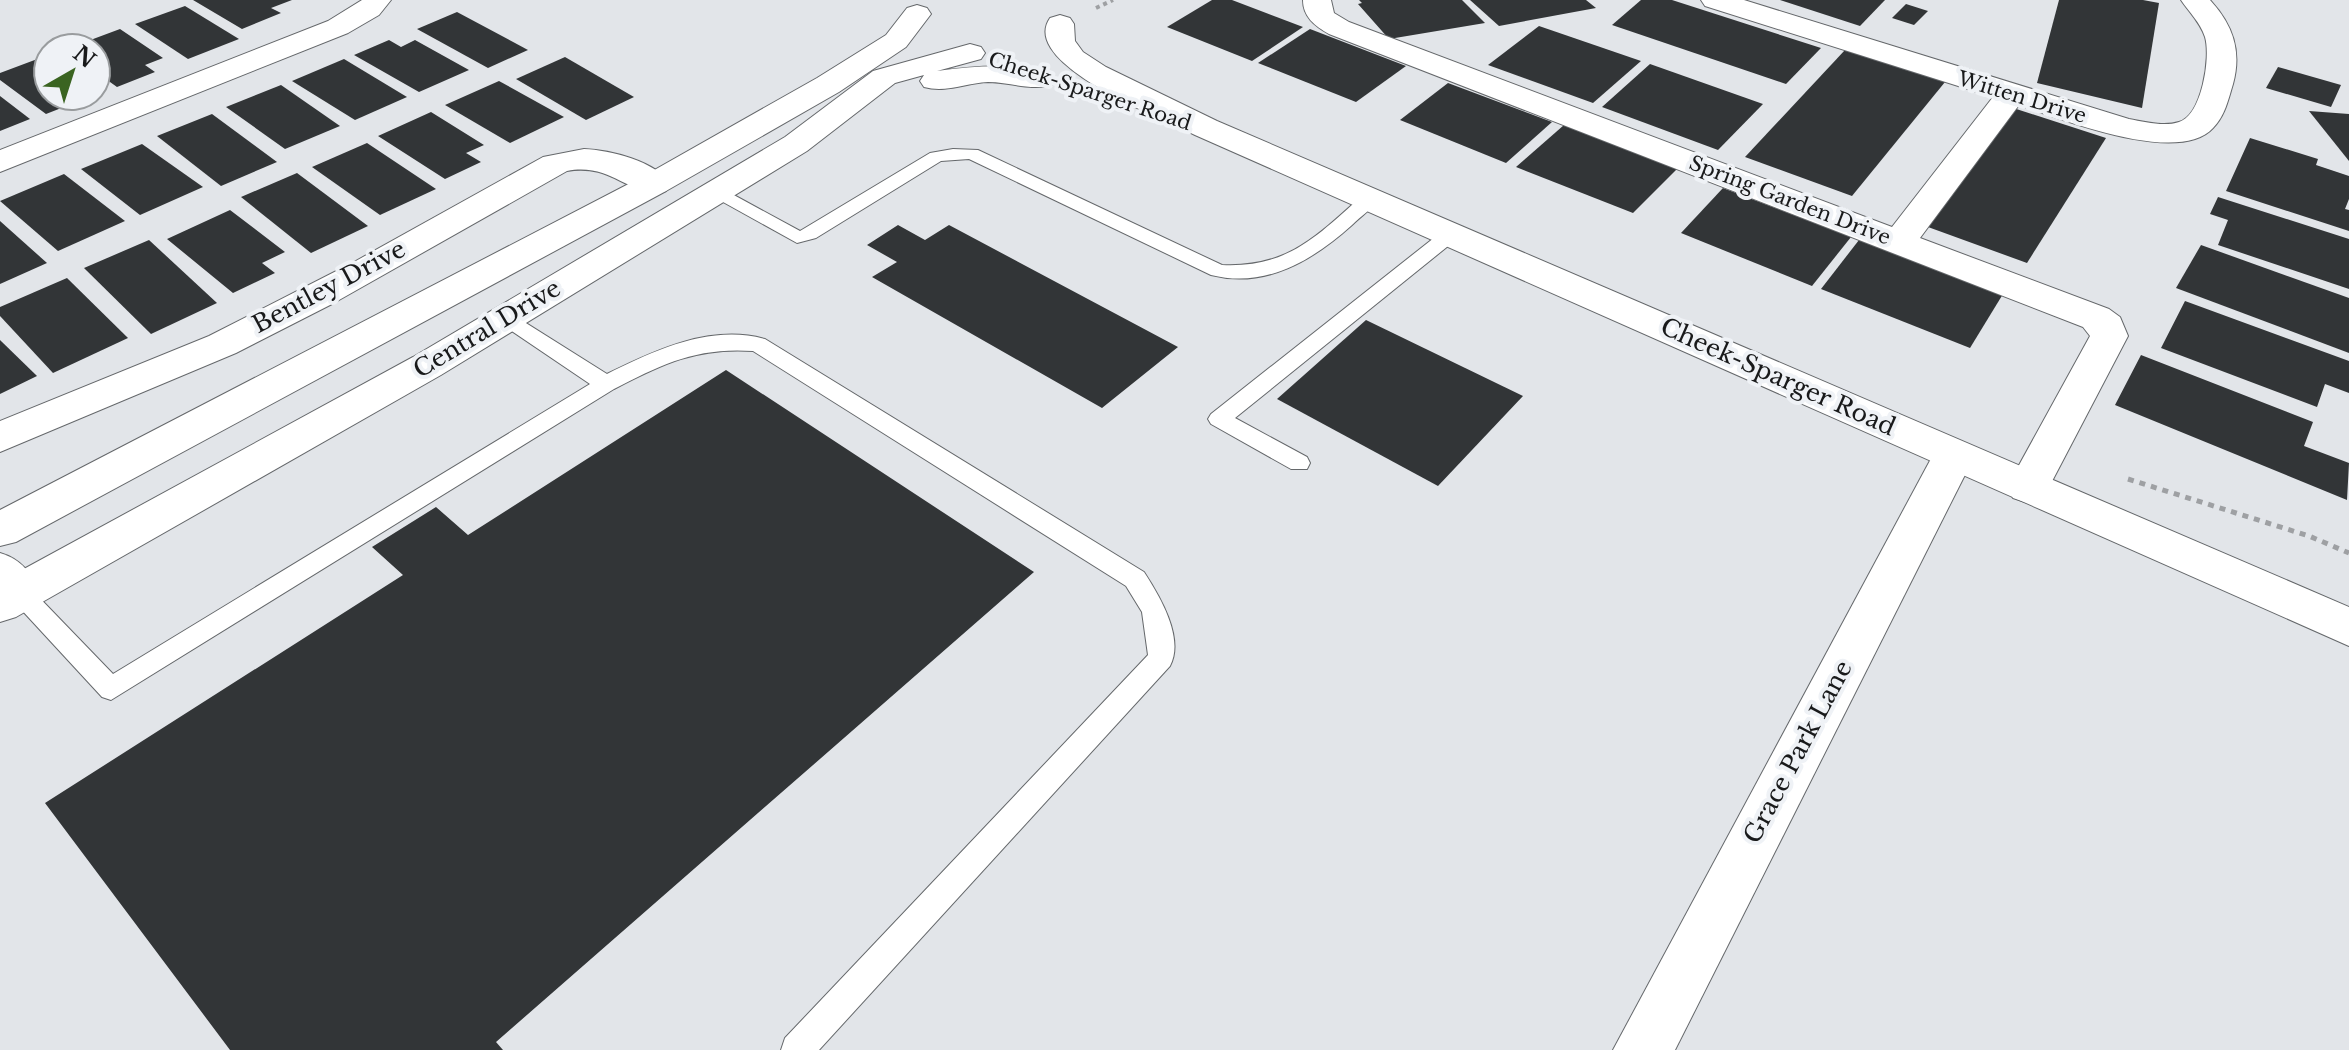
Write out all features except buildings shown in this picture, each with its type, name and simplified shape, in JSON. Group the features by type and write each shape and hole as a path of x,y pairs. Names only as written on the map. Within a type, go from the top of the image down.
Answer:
{"main road":[{"path":"0,162 338,27 369,9 377,0"},
{"name":"Spring Garden Drive","path":"1317,0 1317,10 1324,19 1339,28 2080,311 2107,326 2109,336 2028,487"},
{"name":"Witten Drive","path":"1715,0 2124,128 2179,133 2196,127 2207,118 2224,67 2220,32 2195,0"},
{"name":"Cheek-Sparger Road","path":"921,6 916,23 921,33 932,42 972,53 1041,79 1206,128"},
{"name":"Central Drive","path":"0,530 654,184 839,78 896,41 921,6"},
{"path":"972,53 1053,23"},
{"name":"Cheek-Sparger Road","path":"1053,23 1060,41 1072,58 1095,73 1206,128 2349,627"},
{"name":"Central Drive","path":"6,589 427,366 796,144 884,77 972,53"},
{"path":"796,144 871,101 916,85 988,73 1041,79"},
{"path":"1899,242 2012,94"},
{"name":"Bentley Drive","path":"0,438 43,416 174,367 342,282 555,164 580,157 609,161 654,184"},
{"name":"Grace Park Lane","path":"1643,1050 1954,455"}],"lane":[{"path":"714,192 797,237 809,234 936,157 972,154 1218,271 1235,273 1265,273 1303,256 1370,199"},
{"path":"1299,463 1219,419 1451,234"},
{"path":"507,318 606,384"},
{"path":"6,589 111,689 606,384 672,350 723,340 758,344 1135,579 1155,611 1161,658 797,1050"}]}
